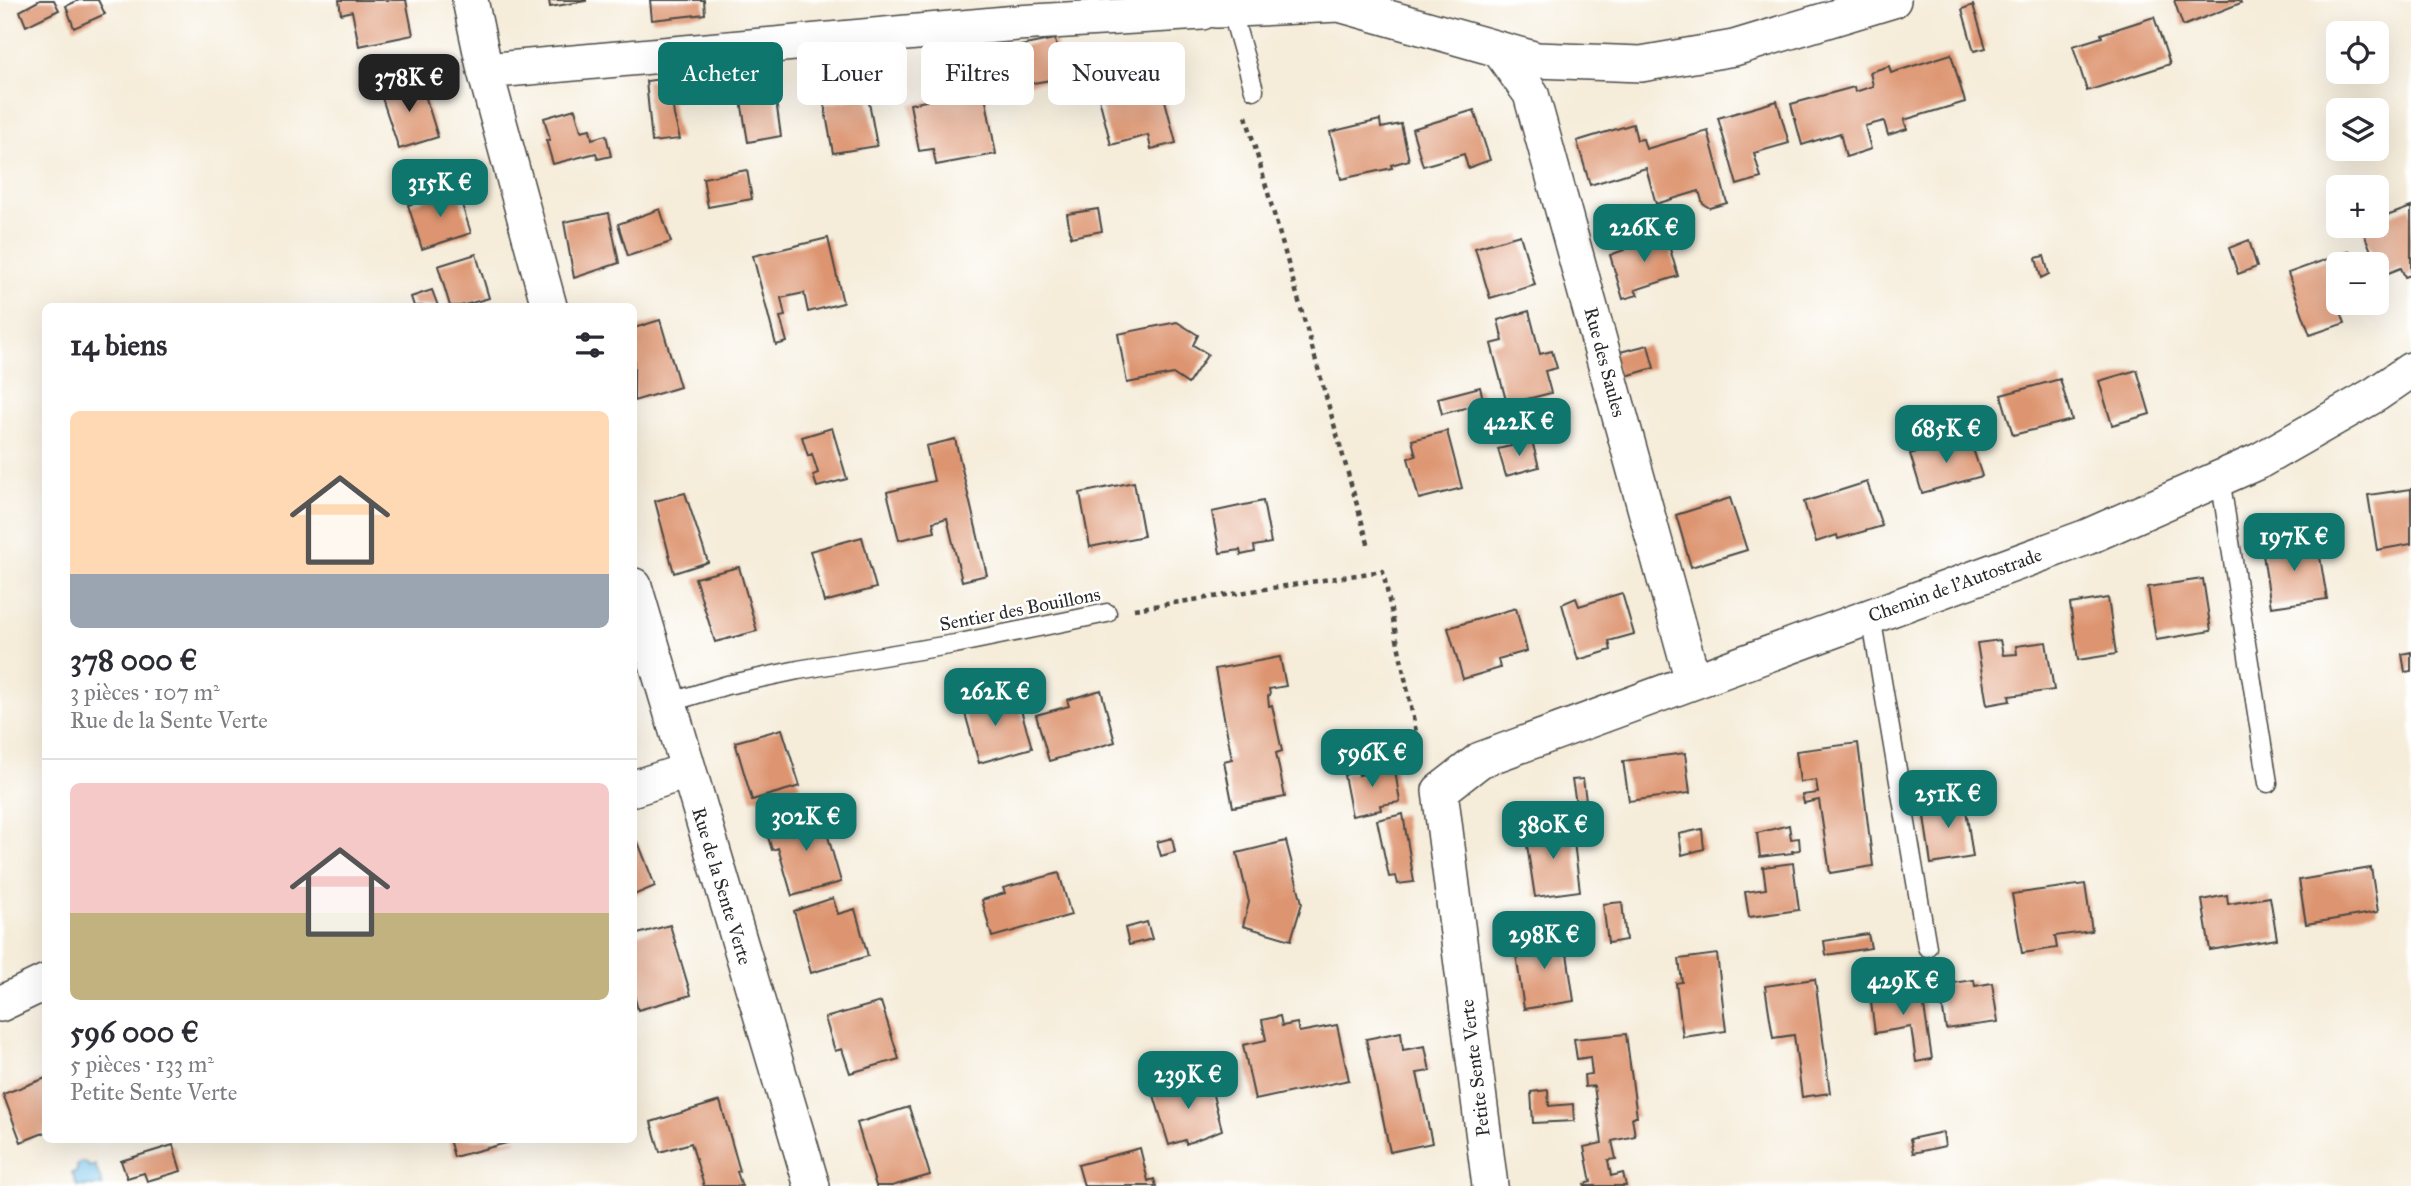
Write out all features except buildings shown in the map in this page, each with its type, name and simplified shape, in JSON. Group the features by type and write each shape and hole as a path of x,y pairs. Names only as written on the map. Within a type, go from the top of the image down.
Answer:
{"street":[{"path":"470,0 485,71 548,303"},
{"path":"485,71 1017,23 1226,8 1339,4 1537,60 1641,64 1734,48 1894,0"},
{"name":"Rue des Saules","path":"1500,51 1531,94 1693,681"},
{"name":"Chemin de l'Autostrade","path":"1440,791 1480,760 2087,537 2259,461 2376,394 2411,370"},
{"name":"Rue de la Sente Verte","path":"637,596 812,1186"},
{"path":"637,787 687,772"},
{"name":"Petite Sente Verte","path":"1440,791 1490,1186"},
{"path":"0,1004 42,984"}],"lane":[{"path":"1226,8 1254,90"},
{"path":"2220,478 2268,783"},
{"name":"Sentier des Bouillons","path":"668,703 727,685 798,670 955,644 1107,613"},
{"path":"1871,616 1927,947"}],"path":[{"path":"1246,115 1369,547"},
{"name":"Sentier des Bouillons","path":"1107,613 1383,571 1424,770 1440,791"}],"water":[{"path":"81,1162 90,1167 95,1165 103,1186 77,1186 72,1173 77,1171"}]}
